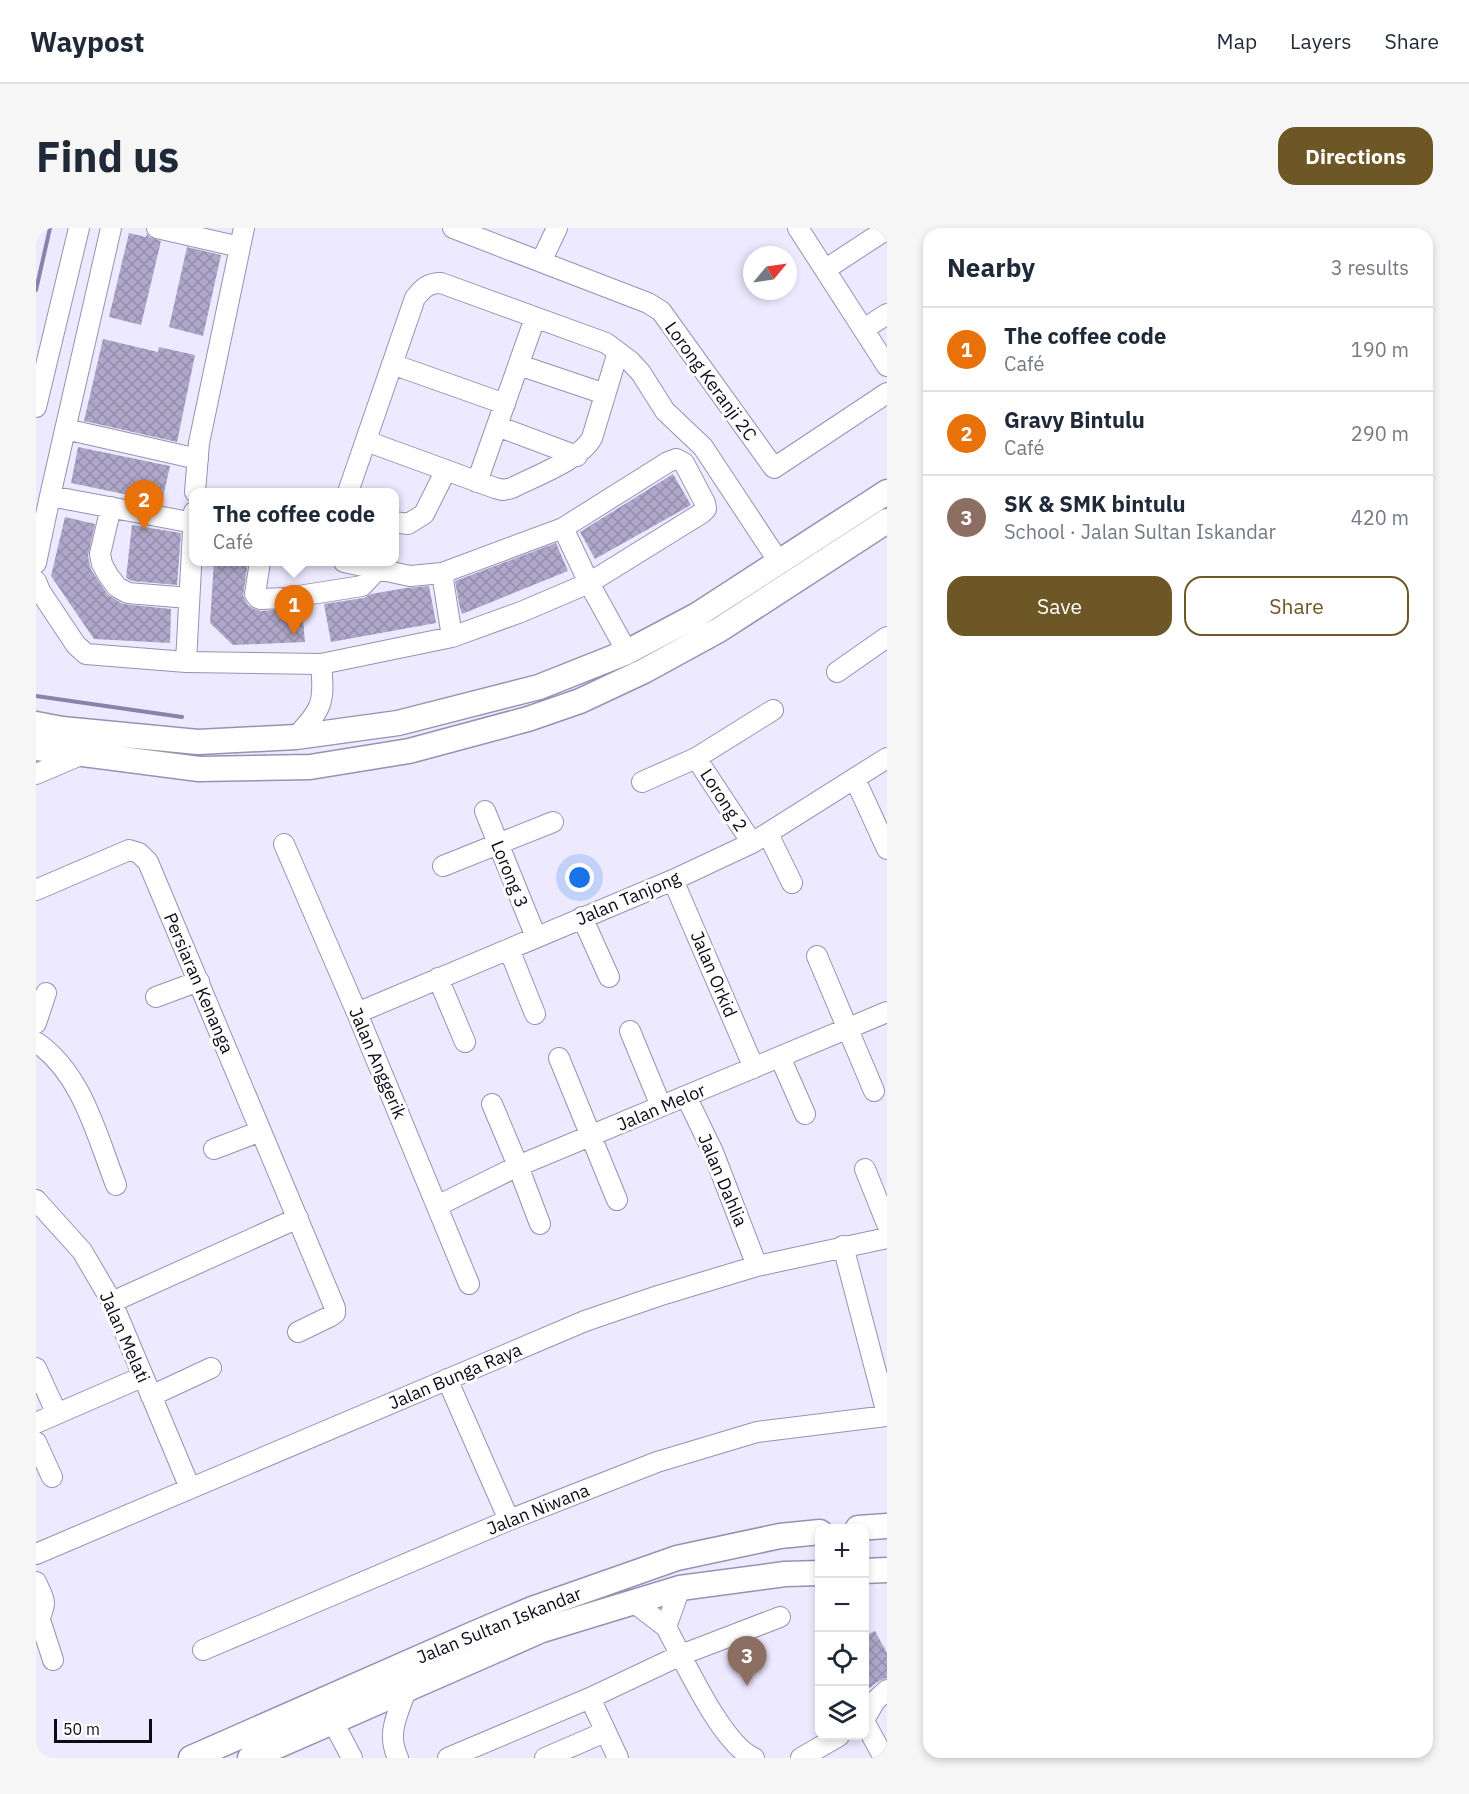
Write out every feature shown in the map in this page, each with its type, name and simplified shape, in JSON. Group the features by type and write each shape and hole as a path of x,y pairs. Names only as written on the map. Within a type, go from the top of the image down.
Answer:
{"main road":[{"path":"36,724 62,729 198,742 296,737 398,723 539,687 627,652 697,615 887,492"},
{"path":"36,748 199,769 310,767 409,751 528,718 591,696 719,630 887,521"},
{"path":"869,1527 887,1526"},
{"name":"Jalan Sultan Iskandar","path":"191,1758 543,1605 677,1558 780,1536 815,1532"},
{"path":"869,1571 887,1570"},
{"name":"Jalan Sultan Iskandar","path":"250,1758 542,1630 680,1588 785,1574 815,1573"}],"street":[{"path":"70,406 37,404 42,355 80,228"},
{"path":"36,563 111,228"},
{"path":"157,228 242,238 199,442 195,488"},
{"name":"Lorong Keranji 2C","path":"453,228 648,303 661,311 774,468 887,393"},
{"path":"541,262 557,228"},
{"path":"798,228 887,366"},
{"path":"826,269 887,229"},
{"path":"349,488 415,298 424,287 433,283 441,283 606,344 630,361 642,374 665,411 703,447 779,562"},
{"path":"864,329 887,314"},
{"path":"477,482 536,318"},
{"path":"366,441 477,482 503,490 512,488 576,456 588,446 618,352"},
{"path":"392,364 505,404"},
{"path":"519,365 605,394"},
{"path":"497,426 576,456"},
{"path":"65,429 198,459"},
{"path":"36,581 40,591 76,645 86,654 186,662 321,664 452,637 521,612 589,583 702,513 706,509 705,503 684,463 676,459 563,528 442,573 410,576 362,566"},
{"path":"399,523 408,524 424,514 446,470"},
{"path":"50,496 189,518"},
{"path":"111,507 100,554 102,564 117,587 128,593 189,598"},
{"path":"563,528 589,583 627,652"},
{"path":"186,662 191,566"},
{"path":"259,566 255,594 261,599 286,598 362,586 377,570"},
{"path":"442,573 452,637"},
{"path":"837,672 886,641"},
{"path":"296,737 317,713 324,690 321,664"},
{"path":"642,782 696,758 773,710"},
{"path":"36,717 62,729"},
{"path":"36,774 83,754"},
{"name":"Lorong 2","path":"696,758 792,883"},
{"name":"Jalan Tanjong","path":"357,1013 673,880 760,839 887,758"},
{"path":"855,779 887,849"},
{"name":"Lorong 3","path":"484,811 536,937"},
{"path":"443,866 553,822"},
{"name":"Jalan Anggerik","path":"284,844 469,1284"},
{"name":"Persiaran Kenanga","path":"36,890 129,850 139,853 148,862 336,1308 332,1316 298,1332"},
{"name":"Jalan Orkid","path":"673,880 754,1068"},
{"path":"582,917 609,977"},
{"path":"509,949 535,1014"},
{"path":"818,956 874,1092"},
{"path":"438,978 465,1042"},
{"path":"156,997 199,981"},
{"path":"36,1023 46,993"},
{"name":"Jalan Melor","path":"437,1206 518,1166 887,1012"},
{"path":"630,1031 661,1106"},
{"path":"36,1042 58,1061 72,1080 84,1102 116,1185"},
{"path":"780,1056 805,1114"},
{"path":"559,1058 617,1200"},
{"name":"Jalan Dahlia","path":"686,1096 713,1152 757,1266"},
{"path":"492,1104 540,1224"},
{"path":"214,1149 261,1131"},
{"path":"865,1170 887,1224"},
{"name":"Jalan Melati","path":"36,1200 82,1251 112,1302 190,1488"},
{"path":"112,1302 298,1218"},
{"name":"Jalan Bunga Raya","path":"36,1554 585,1321 657,1296 757,1266 887,1238"},
{"path":"843,1246 887,1415"},
{"path":"36,1368 57,1414"},
{"path":"151,1396 211,1368"},
{"path":"36,1423 142,1377"},
{"path":"447,1379 509,1520"},
{"name":"Jalan Niwana","path":"203,1650 509,1520 657,1462 757,1432 887,1415"},
{"path":"36,1442 52,1477"},
{"path":"36,1582 44,1601 40,1620 53,1660"},
{"path":"666,1627 680,1588"},
{"path":"632,1602 666,1627 718,1722 736,1745 753,1758"},
{"path":"448,1758 590,1698 681,1655 780,1617"},
{"path":"398,1758 392,1730 406,1690"},
{"path":"869,1711 875,1701 887,1690"},
{"path":"590,1698 618,1758"},
{"path":"333,1722 352,1758"},
{"path":"869,1730 884,1758"},
{"path":"545,1758 605,1732"},
{"path":"802,1758 832,1740"}],"building":[{"path":"129,233 146,237 147,233 149,237 161,241 141,325 109,317"},
{"path":"187,247 221,255 203,336 169,327"},
{"path":"103,339 158,352 159,347 195,355 177,442 84,421"},
{"path":"78,447 170,466 162,502 71,483"},
{"path":"673,474 691,505 595,559 580,532"},
{"path":"65,517 95,524 88,556 91,570 108,595 123,604 171,609 170,643 94,639 51,576"},
{"path":"132,525 181,533 177,585 132,581 126,578"},
{"path":"556,543 568,571 462,614 455,581"},
{"path":"214,566 247,566 243,596 248,605 261,611 302,608 305,642 233,645 210,623"},
{"path":"429,586 436,623 331,642 324,604 406,588"},
{"path":"875,1631 887,1653 887,1678 869,1688 869,1686 869,1634"}],"waterway":[{"path":"36,290 50,228"},
{"path":"36,696 182,717"}],"place":[{"name":"Gravy Bintulu","path":"144,530"},
{"name":"The coffee code","path":"294,635"},
{"name":"SK & SMK bintulu","path":"747,1686"}]}
